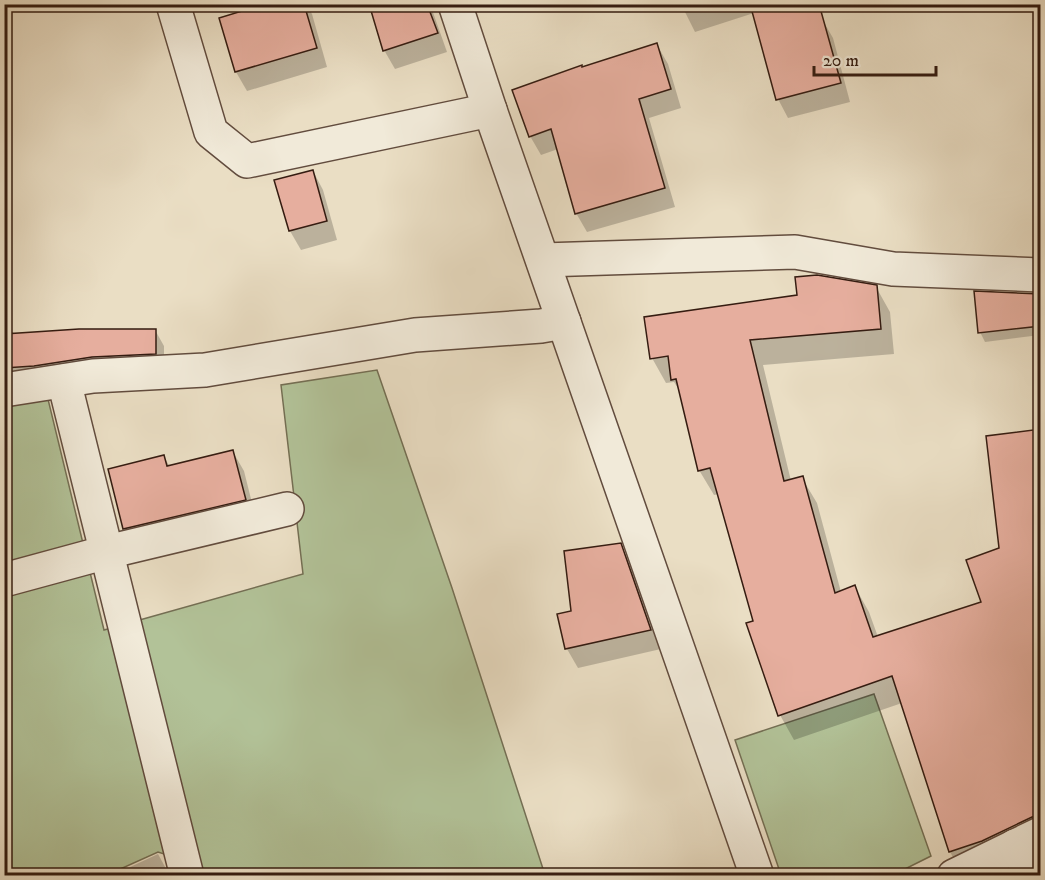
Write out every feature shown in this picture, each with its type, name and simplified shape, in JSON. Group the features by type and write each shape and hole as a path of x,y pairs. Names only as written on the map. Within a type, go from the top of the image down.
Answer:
{"street":[{"path":"172,4 211,132 247,161 490,110"},
{"path":"455,4 757,876"},
{"path":"543,260 795,252 893,269 1041,275"},
{"path":"4,390 93,376 204,370 414,335 542,326 564,322"},
{"path":"64,381 187,876"},
{"path":"4,580 107,552 287,509"},
{"path":"954,876 1028,840 1032,876"}],"green space":[{"path":"377,370 452,588 545,875 197,875 193,863 158,852 107,875 5,875 4,401 47,395 104,630 303,574 281,385"},
{"path":"874,694 931,856 893,875 781,875 735,740"}],"building":[{"path":"265,4 304,4 317,48 235,72 219,18"},
{"path":"369,4 427,4 438,33 383,51"},
{"path":"750,4 819,4 841,83 776,100"},
{"path":"657,43 671,89 639,99 665,188 575,214 551,129 529,137 512,90 582,65 582,67"},
{"path":"313,170 327,221 289,231 274,180"},
{"path":"817,275 877,285 881,329 750,340 784,481 803,476 835,593 855,585 873,637 981,602 966,560 999,548 986,436 1041,429 1041,815 982,841 949,852 892,676 778,716 746,623 753,621 710,468 698,471 676,379 671,380 668,356 650,359 644,317 797,295 795,277"},
{"path":"974,291 1041,294 1041,326 978,333"},
{"path":"79,329 156,329 156,354 92,357 4,368 4,334"},
{"path":"233,450 246,500 123,529 108,469 164,455 167,466"},
{"path":"621,543 651,630 565,649 557,614 571,611 564,551"}]}
